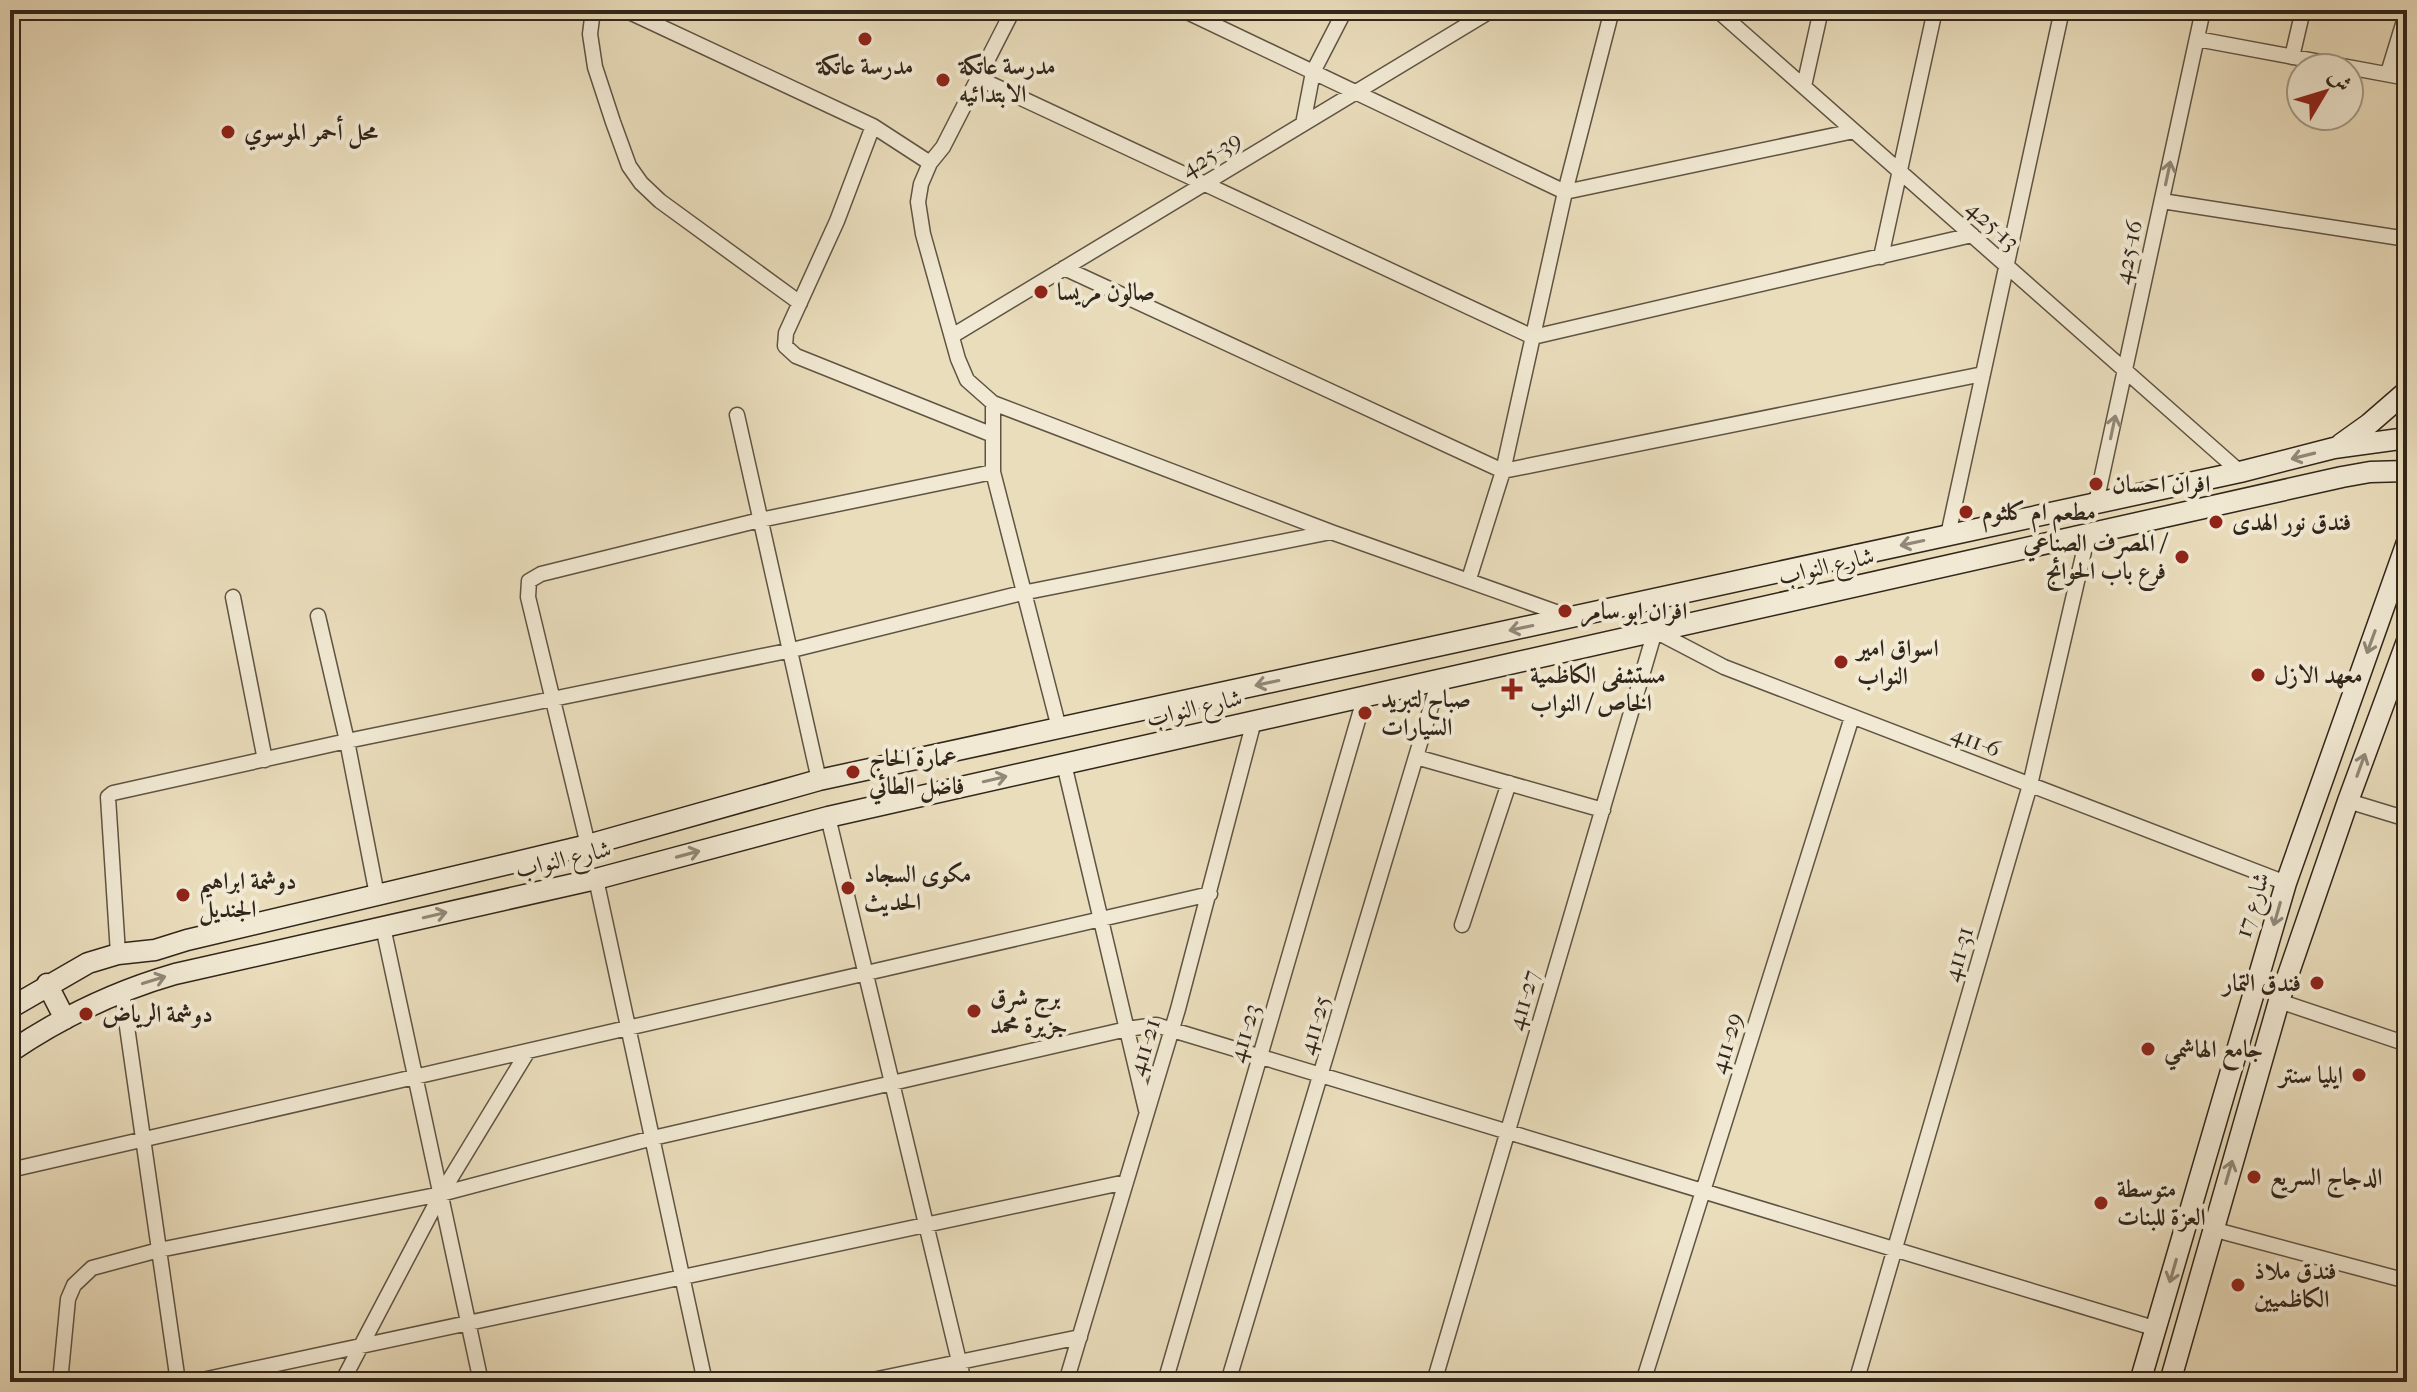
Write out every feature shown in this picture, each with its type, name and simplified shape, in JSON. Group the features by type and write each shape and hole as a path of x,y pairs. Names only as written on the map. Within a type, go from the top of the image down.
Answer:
{"street":[{"path":"593,10 590,34 595,67 623,151 635,174 660,201 800,303"},
{"path":"625,10 873,126 930,163"},
{"path":"1013,10 943,147 930,163 921,184 918,202 923,234 958,359 967,380 993,403 1331,532 1570,617"},
{"path":"1303,124 1313,72 1345,10"},
{"name":"425-39","path":"952,336 1492,10"},
{"path":"1469,579 1503,471 1565,192 1612,10"},
{"name":"425-13","path":"1717,10 2240,472"},
{"path":"1804,86 1821,10"},
{"path":"1881,257 1935,10"},
{"path":"1948,535 2062,10"},
{"name":"425-16","path":"2096,503 2203,10"},
{"path":"2293,52 2303,10"},
{"path":"1190,11 1565,192 1854,131"},
{"path":"2388,73 2407,11"},
{"path":"2197,39 2285,56"},
{"path":"2365,69 2407,78"},
{"path":"978,78 1533,337 1972,235"},
{"path":"873,126 837,221 786,333 785,346 796,356 993,435"},
{"path":"2162,201 2407,239"},
{"path":"1064,268 1503,471 1983,374"},
{"path":"2334,448 2369,424 2407,391"},
{"path":"993,403 993,472 1059,728"},
{"path":"737,415 819,780"},
{"name":"شارع النواب","path":"10,1008 88,963 118,954 155,950 588,845 819,780 2240,472 2334,448 2407,438"},
{"name":"شارع النواب","path":"10,1052 65,1019 122,992 175,974 596,879 828,817 2342,477 2370,472 2407,471"},
{"path":"588,845 528,597 529,581 541,574 760,520 993,472"},
{"path":"118,954 108,797 113,793 347,741 792,650 1022,593 1331,532"},
{"name":"411-31","path":"1856,1382 2030,785 2088,534"},
{"name":"شارع 17","path":"2140,1382 2286,883 2407,542"},
{"path":"233,597 265,760"},
{"path":"318,616 347,741 377,895"},
{"name":"411-6","path":"1655,631 1724,667 2286,883"},
{"name":"411-27","path":"1434,1382 1655,631"},
{"path":"2170,1382 2279,1001 2407,641"},
{"name":"411-25","path":"1228,1382 1439,680"},
{"name":"411-23","path":"1165,1382 1365,696"},
{"name":"411-29","path":"1643,1382 1852,717"},
{"name":"411-21","path":"1066,1382 1172,1028 1254,721"},
{"path":"1416,757 1603,810"},
{"path":"1064,764 1147,1113"},
{"path":"1462,925 1509,783"},
{"path":"2348,801 2407,819"},
{"path":"828,817 964,1382"},
{"path":"596,879 705,1382"},
{"path":"19,1168 1210,894"},
{"path":"383,927 481,1382"},
{"path":"47,984 65,1019"},
{"path":"122,992 178,1382"},
{"path":"2279,1001 2407,1044"},
{"path":"60,1382 68,1299 74,1285 92,1268 159,1250 441,1194 653,1138 891,1081 1156,1025 2157,1329"},
{"path":"342,1382 441,1194 528,1051"},
{"path":"193,1382 1126,1182"},
{"path":"2212,1229 2407,1281"},
{"path":"863,1382 1080,1337"}],"place":[{"name":"مدرسة عاتكة","path":"865,39"},
{"name":"مدرسة عاتكة الابتدائيه","path":"943,80"},
{"name":"محل أحمر الموسوي","path":"228,132"},
{"name":"صالون مريسا","path":"1041,292"},
{"name":"افران احسان","path":"2096,484"},
{"name":"مطعم ام كلثوم","path":"1966,512"},
{"name":"فندق نور الهدى","path":"2216,522"},
{"name":"المصرف الصناعي / فرع باب الحوائج","path":"2182,557"},
{"name":"افران ابو سامر","path":"1565,611"},
{"name":"اسواق امير النواب","path":"1841,662"},
{"name":"معهد الازل","path":"2258,675"},
{"name":"مستشفى الكاظمية الخاص / النواب","path":"1512,689"},
{"name":"صباح لتبريد السيارات","path":"1365,713"},
{"name":"عمارة الحاج فاضل الطائي","path":"853,772"},
{"name":"مكوى السجاد الحديث","path":"848,888"},
{"name":"دوشمة ابراهيم الجنديل","path":"183,895"},
{"name":"فندق التمار","path":"2317,983"},
{"name":"برج شرق جزيرة محمد","path":"974,1011"},
{"name":"دوشمة الرياض","path":"86,1014"},
{"name":"جامع الهاشمي","path":"2148,1049"},
{"name":"ايليا سنتر","path":"2359,1075"},
{"name":"الدجاج السريع","path":"2254,1177"},
{"name":"متوسطة العزة للبنات","path":"2101,1203"},
{"name":"فندق ملاذ الكاظميين","path":"2238,1285"}]}
